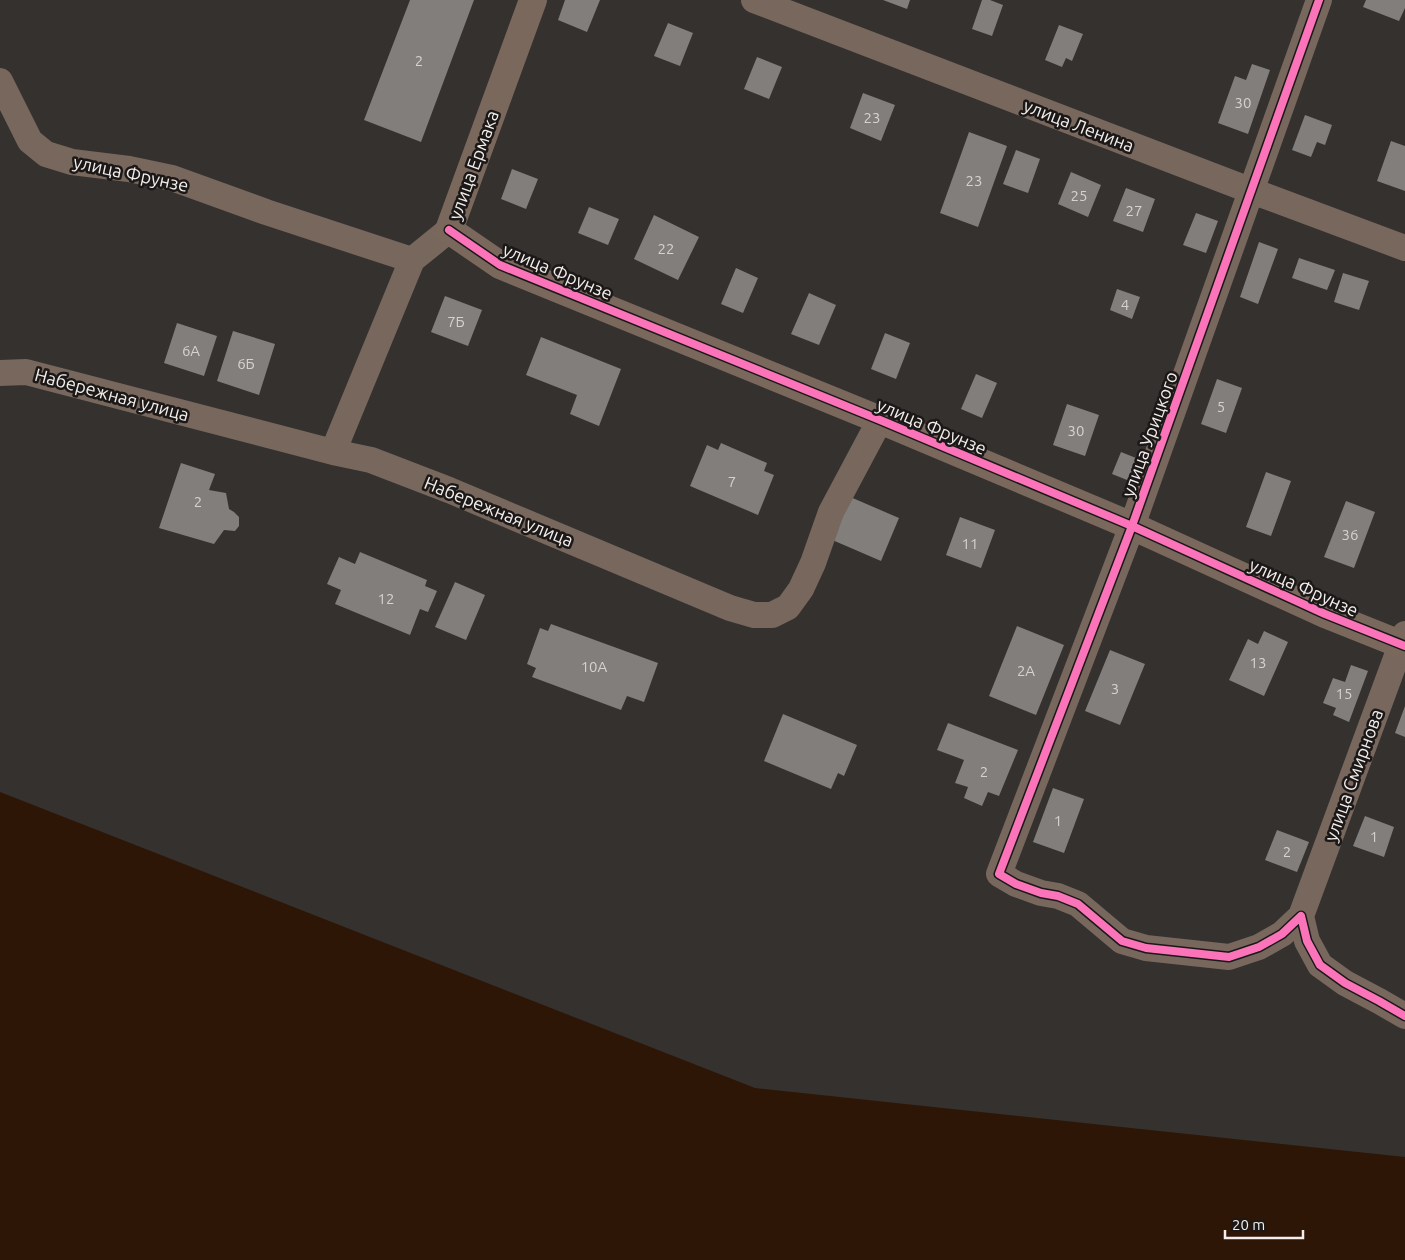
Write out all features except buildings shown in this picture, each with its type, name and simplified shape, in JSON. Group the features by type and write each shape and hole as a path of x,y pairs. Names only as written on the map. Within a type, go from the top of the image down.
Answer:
{"street":[{"name":"улица Ермака","path":"333,452 412,260 449,230 533,0"},
{"name":"улица Ленина","path":"754,0 1405,248"},
{"name":"улица Урицкого","path":"1301,916 1282,934 1259,947 1229,957 1146,948 1122,941 1078,904 1016,884 999,874 1132,526 1319,0"},
{"name":"улица Фрунзе","path":"0,81 30,141 46,154 72,162 129,169 172,178 266,212 412,260"},
{"name":"улица Фрунзе","path":"449,230 500,266 880,420 1132,526 1325,614 1404,642"},
{"name":"Набережная улица","path":"0,373 26,372 333,452 371,460 449,490 730,608 754,615 772,615 788,606 801,589 813,563 831,512 880,420"},
{"name":"улица Смирнова","path":"1301,916 1404,642"},
{"path":"1301,916 1307,941 1320,965 1345,983 1405,1016"}],"shaded area":[{"path":"0,792 755,1088 1405,1157 1405,1260 0,1260"}],"cycle path":[{"path":"1319,0 1132,526 999,874 1016,884 1078,904 1122,941 1146,948 1229,957 1259,947 1282,934 1301,916 1307,941 1320,965 1345,983 1405,1016"},
{"path":"449,230 500,265 880,420 1132,526 1325,614 1405,646"}]}
